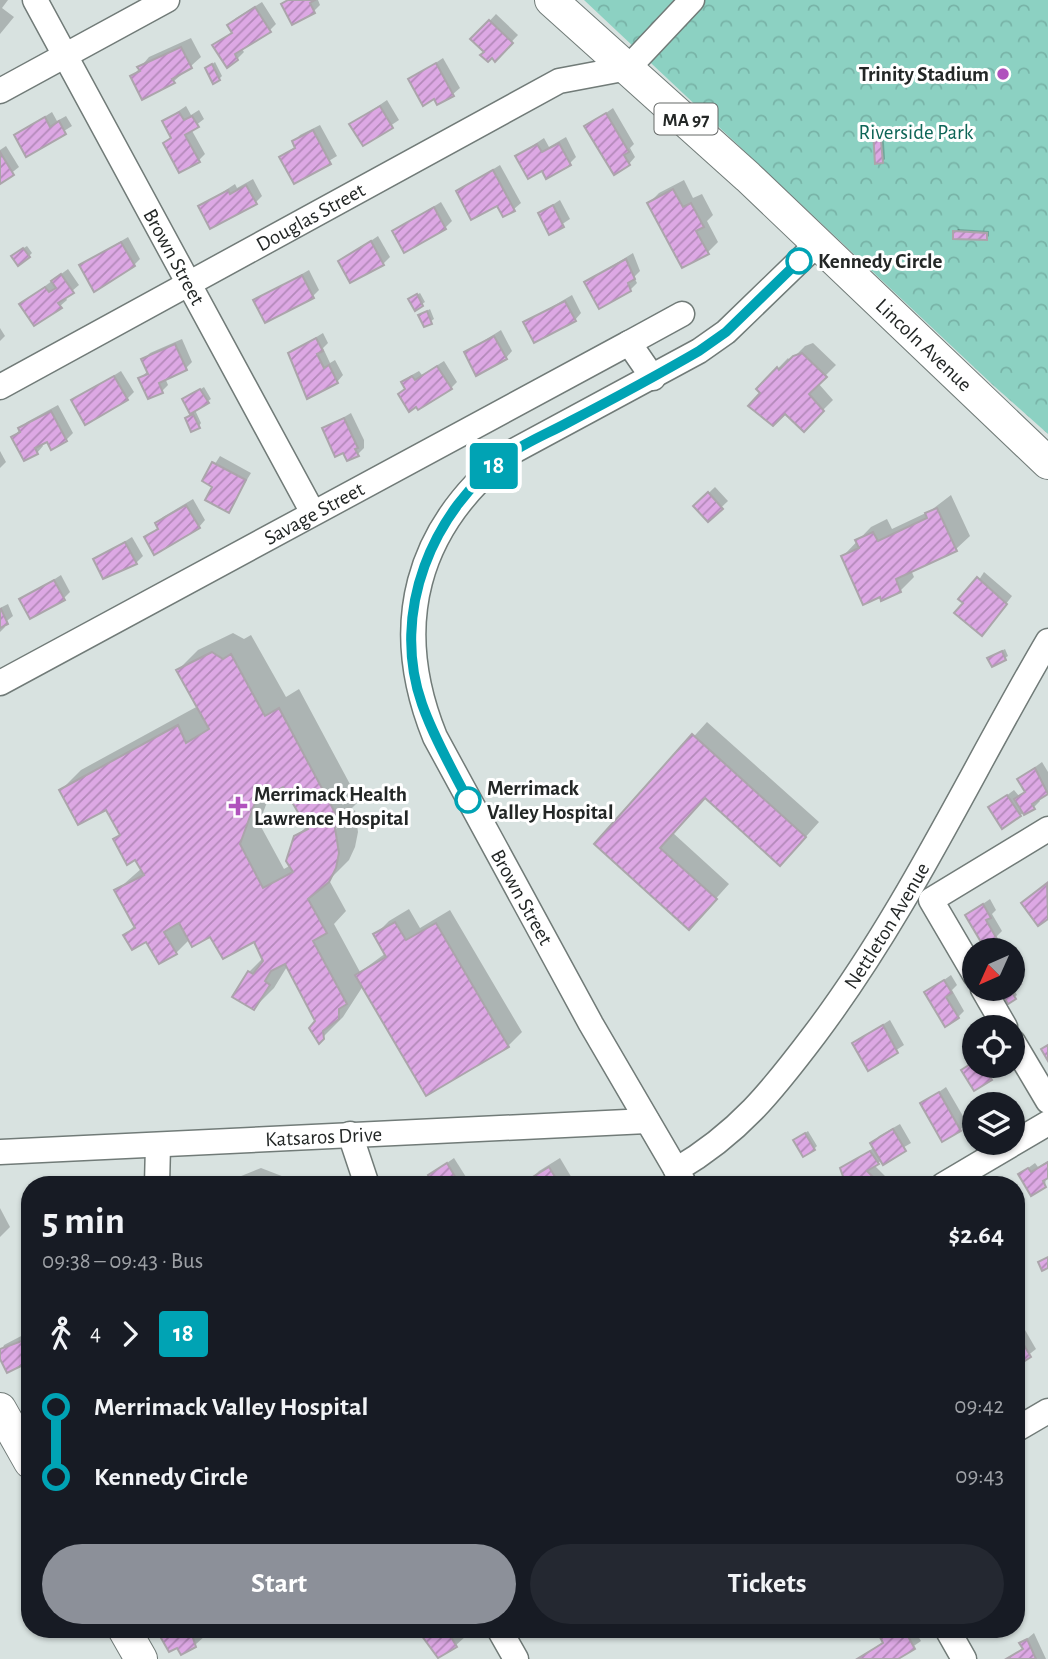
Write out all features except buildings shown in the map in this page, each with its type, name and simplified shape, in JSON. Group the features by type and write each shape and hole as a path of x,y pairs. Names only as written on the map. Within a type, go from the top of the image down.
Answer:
{"main road":[{"name":"Lincoln Avenue","path":"551,0 818,243 1048,463"},
{"path":"0,1409 21,1446"},
{"path":"129,1638 141,1659"}],"street":[{"name":"Brown Street","path":"35,0 313,513"},
{"path":"0,91 167,0"},
{"path":"628,68 692,0"},
{"name":"Douglas Street","path":"0,387 559,81 628,68"},
{"name":"Brown Street","path":"679,1176 435,737 421,702 412,649 416,594 422,569 448,517 470,490 510,453 653,378 726,332 818,243"},
{"name":"Savage Street","path":"0,683 682,314"},
{"path":"629,343 653,378"},
{"name":"Nettleton Avenue","path":"681,1176 732,1133 776,1086 843,998 918,876 1048,641"},
{"path":"962,953 930,900 1048,829"},
{"path":"1025,1062 1048,1101"},
{"name":"Katsaros Drive","path":"0,1152 647,1121"},
{"path":"958,1176 1048,1123"},
{"path":"350,1134 364,1176"},
{"path":"158,1145 158,1176"},
{"path":"1025,1424 1048,1411"},
{"path":"504,1638 516,1659"},
{"path":"952,1638 964,1659"}],"green space":[{"name":"Riverside Park","path":"584,0 1048,0 1048,434 994,386"}],"bus line":[{"name":"18","path":"468,800 435,737 421,702 412,649 416,594 422,569 433,542 448,517 470,490 510,453 699,351 726,332 799,261"}],"place":[{"name":"Trinity Stadium","path":"1003,74"},
{"name":"Kennedy Circle","path":"799,261"},
{"name":"Merrimack Valley Hospital","path":"468,800"},
{"name":"Merrimack Health Lawrence Hospital","path":"238,806"}]}
